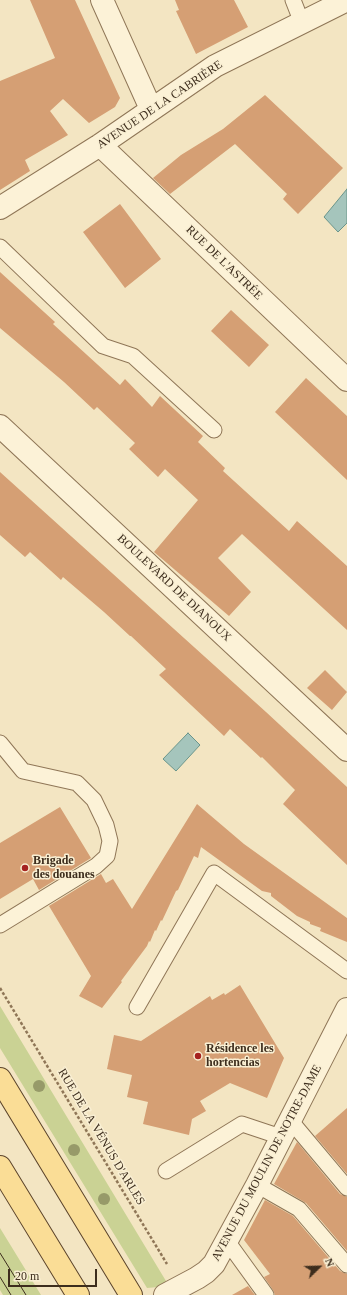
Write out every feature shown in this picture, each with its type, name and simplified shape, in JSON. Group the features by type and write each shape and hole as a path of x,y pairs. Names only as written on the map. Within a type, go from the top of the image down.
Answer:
{"main road":[{"path":"0,1079 130,1295"},
{"path":"0,1167 78,1295"}],"street":[{"path":"102,0 151,109"},
{"name":"AVENUE DE LA CABRIÈRE","path":"0,208 100,145 215,66 347,0"},
{"name":"RUE DE L'ASTRÉE","path":"100,145 347,380"},
{"name":"BOULEVARD DE DIANOUX","path":"0,426 347,750"},
{"name":"AVENUE DU MOULIN DE NOTRE-DAME","path":"173,1291 206,1272 214,1264 257,1185 347,1010"}],"lane":[{"path":"293,0 302,22"},
{"path":"0,247 104,346 132,356 214,430"},
{"path":"0,743 23,771 77,783 94,800 106,825 110,841 107,856 96,866 0,925"},
{"path":"137,1007 214,873 347,971"},
{"path":"166,1171 242,1124 286,1129 347,1188"},
{"path":"257,1185 299,1209 347,1265"},
{"path":"227,1241 266,1295"}],"path":[{"name":"RUE DE LA VÉNUS D'ARLES","path":"0,988 173,1291"}],"green space":[{"path":"0,1006 169,1286 147,1288 0,1048"},
{"path":"0,1228 41,1295 3,1295 0,1290"}],"water":[{"path":"347,189 347,223 338,232 324,217"},
{"path":"188,733 200,745 176,771 163,759"}],"building":[{"path":"30,0 75,0 120,98 115,107 89,123 63,99 50,111 68,135 25,160 30,171 0,190 0,81 55,58"},
{"path":"175,0 234,0 248,27 196,54 176,11 179,10"},
{"path":"265,95 343,168 298,214 283,199 287,194 235,144 170,194 153,178 181,155 223,129"},
{"path":"120,204 161,259 125,288 83,232"},
{"path":"0,272 55,322 53,324 120,385 125,379 152,407 160,396 203,436 198,442 225,468 223,471 289,531 297,521 347,566 347,630 242,534 218,558 251,592 229,616 154,552 198,500 165,469 158,477 129,449 135,443 97,407 94,410 64,382 0,328"},
{"path":"231,310 269,345 249,367 211,331"},
{"path":"306,378 347,416 347,480 275,412"},
{"path":"0,472 347,787 347,865 283,804 295,790 262,757 261,758 230,729 224,736 159,675 166,669 131,636 63,577 61,580 30,552 25,557 0,535"},
{"path":"325,670 347,692 332,710 307,688"},
{"path":"197,804 244,844 347,918 347,942 320,931 321,928 310,924 310,922 297,916 271,896 271,893 262,891 201,847 198,858 194,856 178,890 176,891 162,921 161,920 156,931 155,930 150,942 149,941 147,946 121,981 122,982 102,1008 79,996 91,976 49,906 101,874 106,883 113,879 132,909"},
{"name":"Brigade des douanes","path":"60,807 91,858 39,890 33,879 0,899 0,843"},
{"name":"Résidence les hortencias","path":"240,985 284,1058 267,1098 230,1083 200,1101 206,1111 192,1119 189,1135 143,1124 148,1102 127,1097 132,1075 107,1069 114,1035 141,1041 210,996 212,1000 224,993 225,995"},
{"path":"347,1108 347,1174 315,1136"},
{"path":"297,1142 340,1194 347,1197 347,1251 306,1203 274,1184"},
{"path":"265,1200 293,1216 340,1271 347,1274 347,1295 275,1295 264,1277 270,1274 244,1240"},
{"path":"248,1286 255,1295 232,1295"}],"tram line":[{"path":"0,1253 26,1295"},
{"path":"0,1277 11,1295"}],"place":[{"name":"Brigade des douanes","path":"25,868"},
{"name":"Résidence les hortencias","path":"198,1056"}]}
